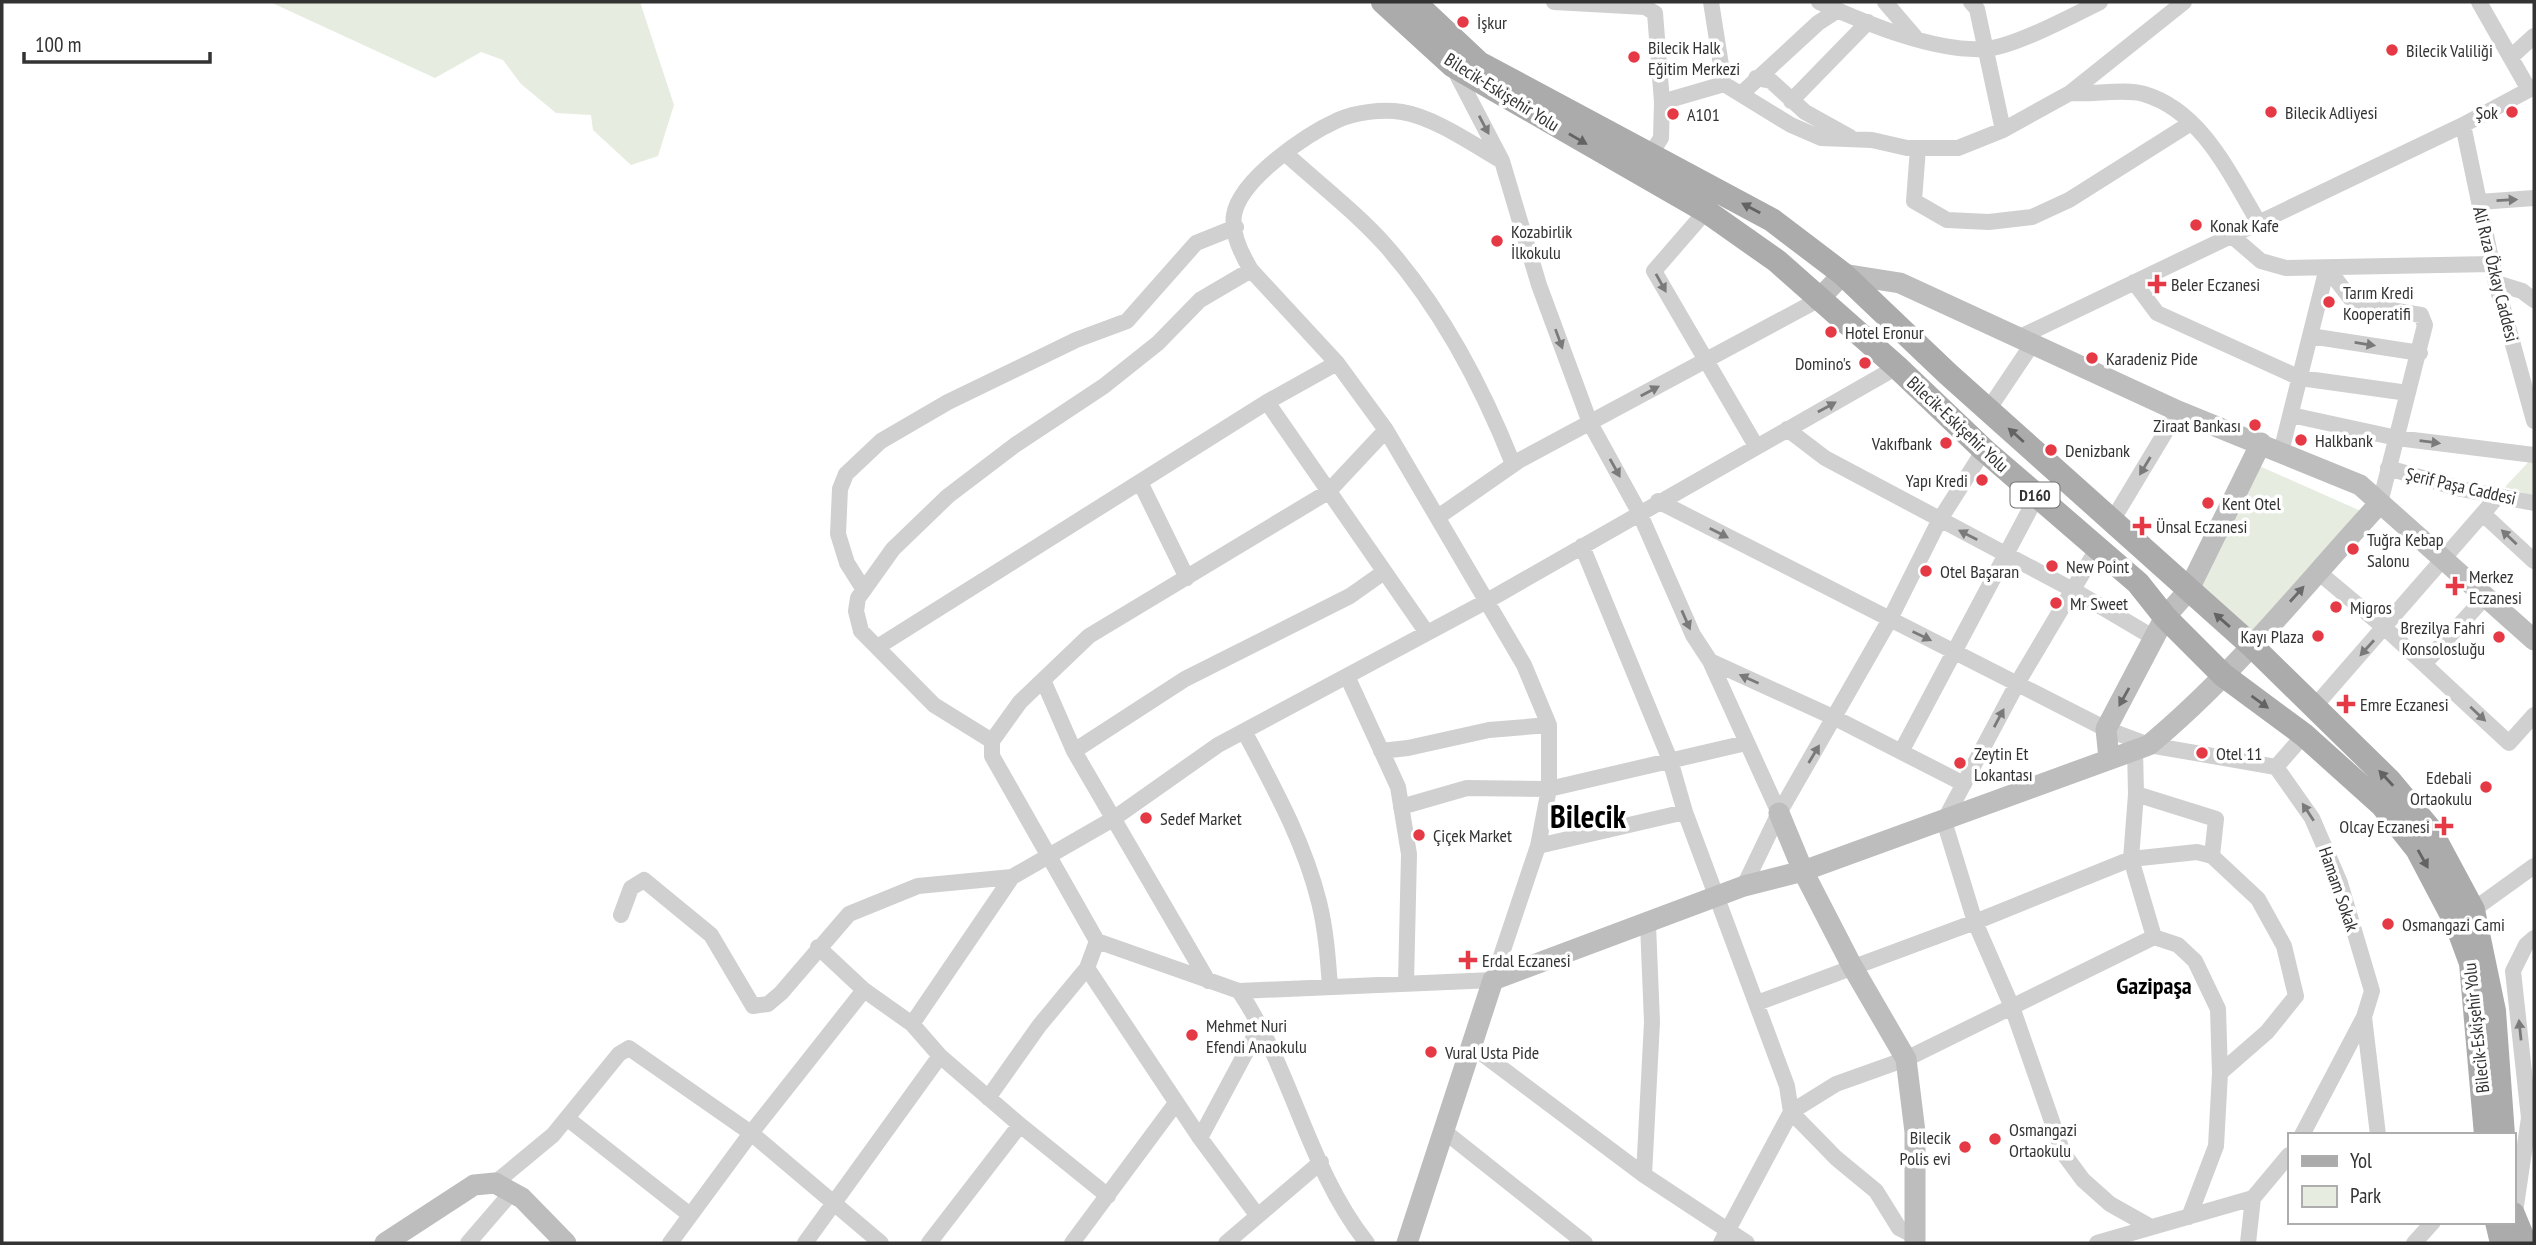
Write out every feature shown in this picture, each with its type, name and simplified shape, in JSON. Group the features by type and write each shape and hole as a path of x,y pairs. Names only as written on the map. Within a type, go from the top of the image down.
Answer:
{"main road":[{"name":"Bilecik-Eskişehir Yolu","path":"1383,2 1452,65 1706,211 1773,259 1897,367 1984,450 2138,583 2161,628 2304,735 2382,805 2417,849 2458,925 2471,963 2486,1133"},
{"name":"Bilecik-Eskişehir Yolu","path":"1415,2 1479,63 1772,220 1843,274 1988,410 2251,645 2389,780 2429,828 2473,910 2494,1011 2503,1133"},
{"path":"2502,1243 2507,1224"},
{"path":"2512,1224 2525,1243"}],"street":[{"path":"1554,2 1620,4 1645,8 1655,13 1662,102 1661,138 1650,155"},
{"path":"1712,2 1724,84"},
{"path":"1819,2 1918,39 1987,49 2057,24 2100,2"},
{"path":"1885,2 1918,39"},
{"path":"1662,102 1724,84 1791,125 1821,138 1851,138 1918,148 1958,148 2003,130 2070,93 2183,2"},
{"path":"1988,410 2026,340 2134,282 2463,125 2531,87 2479,2"},
{"path":"1979,4 2003,130"},
{"path":"1741,94 1818,23 1838,10"},
{"path":"1791,101 1868,22"},
{"path":"2511,57 2534,36"},
{"path":"1452,65 1502,161 1539,285 1590,423 1639,512 1693,635 1710,661 1803,871 1852,966 1906,1059 1915,1132 1915,1240"},
{"path":"1756,79 1771,81 1784,90 1791,101 1805,112 1851,138"},
{"path":"2070,93 2144,94 2177,110 2208,139 2259,223"},
{"path":"1407,1243 1538,846 1549,789 1549,725 1524,665 1386,430 1337,363 1251,270 1240,253 1234,215 1246,187 1285,153 1339,120 1368,112 1403,112 1457,134 1502,161"},
{"path":"1918,148 1914,201 1947,220 1989,222 2032,217 2069,201 2190,123"},
{"name":"Ali Rıza Özkay Caddesi","path":"2463,125 2496,284 2534,421"},
{"path":"1285,153 1387,247 1415,283 1448,330 1488,402 1513,464"},
{"path":"2479,202 2534,198"},
{"path":"1706,211 1654,271 1756,446"},
{"path":"864,590 847,564 838,534 840,489 846,474 881,441 948,402 1076,340 1127,321 1196,243 1236,227"},
{"path":"1773,259 1791,234"},
{"path":"2232,236 2261,261 2286,268 2492,264"},
{"path":"2281,452 2327,268"},
{"path":"1386,430 1328,492 1089,636 1020,702 992,741 992,756 1097,940 1240,991 1493,980 1744,886 1803,871 1944,821 2142,746 2223,675 2380,503 2425,325 2421,315 2410,311 2355,304 2327,268"},
{"path":"992,741 934,705 879,646 861,631 856,611 858,598 893,549 947,496 1015,445 1104,386 1158,343 1200,300 1251,270"},
{"path":"1438,517 1513,464 1818,300 1843,274 1900,283 2178,411 2360,485 2534,640"},
{"path":"2134,282 2157,313 2300,377 2408,393"},
{"path":"2496,284 2530,292"},
{"path":"2310,336 2420,353"},
{"path":"879,646 1267,402 1337,363"},
{"path":"912,1024 1012,877 1113,818 1218,745 1487,601 1897,367"},
{"path":"1267,402 1427,633"},
{"path":"2112,521 2178,411"},
{"path":"2291,415 2397,438 2534,455"},
{"path":"1787,429 1825,458 1939,521 2073,590 2161,628"},
{"path":"2109,758 2106,729 2161,628 2188,591 2261,443"},
{"path":"1744,886 1779,813 1889,621 1939,521 1984,450"},
{"name":"Şerif Paşa Caddesi","path":"2388,468 2461,489 2534,503"},
{"path":"1140,482 1187,578"},
{"path":"1902,750 2037,496"},
{"path":"2315,706 2498,496"},
{"path":"1658,501 1889,621 2018,682 2142,746 2276,766 2304,735"},
{"path":"2483,514 2534,561"},
{"path":"1582,546 1670,760 1685,812 1787,1086 1791,1112 1836,1158 1876,1191 1899,1228 1915,1240"},
{"path":"2097,549 2018,682 1944,821 1975,922 2012,1007 2063,1153 2083,1180 2110,1204 2151,1227"},
{"path":"1074,751 1185,679 1350,596 1384,572"},
{"path":"2317,572 2385,628 2509,743 2534,715"},
{"path":"2424,664 2486,596"},
{"path":"1710,661 1902,750 1964,784"},
{"path":"1347,676 1398,787 1409,854 1406,983"},
{"path":"1043,680 1074,751 1208,981"},
{"path":"1381,751 1408,748 1489,730 1549,725"},
{"path":"1244,731 1287,814 1307,861 1319,903 1330,987"},
{"path":"1401,807 1467,788 1549,789 1746,743"},
{"path":"2142,746 2132,859 2154,937"},
{"name":"Hamam Sokak","path":"2276,766 2312,818 2340,883 2372,991 2364,1017 2303,1133"},
{"path":"2136,794 2216,818 2212,856"},
{"path":"1538,846 1685,812"},
{"path":"1757,1003 1975,922 2132,859 2197,852 2212,856 2258,900 2284,946 2296,996 2267,1032 2221,1073"},
{"path":"2473,910 2534,866"},
{"path":"621,915 631,888 644,880 711,935 753,1006 768,1004 781,993 849,914 918,887 1012,877"},
{"path":"1644,1175 1652,1022 1648,924"},
{"path":"1721,1243 1791,1112 1836,1084 1906,1059 1953,1033 2154,937 2178,945 2195,961 2218,1009 2221,1073 2216,1146 2189,1217"},
{"path":"2515,1185 2529,1118 2513,971 2526,945 2534,938"},
{"path":"988,1098 1039,1026 1087,968 1097,940"},
{"path":"818,947 864,990 912,1024 940,1056 988,1098 1108,1196"},
{"path":"1087,968 1200,1139 1257,1215"},
{"path":"670,1243 751,1133 864,990"},
{"path":"1240,991 1261,1024 1321,1162 1364,1242"},
{"path":"2364,1017 2378,1133"},
{"path":"1200,1139 1261,1024"},
{"path":"1472,1046 1644,1175 1747,1243"},
{"path":"468,1243 503,1188 568,1119 619,1054 629,1048 751,1133 881,1243"},
{"path":"804,1243 940,1056"},
{"path":"1072,1243 1176,1103"},
{"path":"568,1119 690,1214"},
{"path":"929,1243 1020,1125"},
{"path":"1444,1131 1585,1243"},
{"path":"2097,1243 2253,1198 2288,1156"},
{"path":"1226,1243 1321,1162"},
{"path":"385,1243 474,1185 503,1188 522,1198 566,1243"},
{"path":"2248,1243 2253,1198"},
{"path":"2414,1243 2431,1224"}],"green space":[{"path":"270,2 640,2 674,105 658,156 631,165 593,130 591,115 556,113 521,84 503,60 481,52 435,78"},
{"path":"2534,456 2534,496 2505,487"},
{"path":"2255,464 2363,512 2254,637 2198,583"}],"place":[{"name":"İşkur","path":"1463,22"},
{"name":"Bilecik Valiliği","path":"2392,50"},
{"name":"Bilecik Halk Eğitim Merkezi","path":"1634,57"},
{"name":"Bilecik Adliyesi","path":"2271,112"},
{"name":"Şok","path":"2512,112"},
{"name":"A101","path":"1673,114"},
{"name":"Konak Kafe","path":"2196,225"},
{"name":"Kozabirlik İlkokulu","path":"1497,241"},
{"name":"Beler Eczanesi","path":"2157,284"},
{"name":"Tarım Kredi Kooperatifi","path":"2329,302"},
{"name":"Hotel Eronur","path":"1831,332"},
{"name":"Karadeniz Pide","path":"2092,358"},
{"name":"Domino's","path":"1865,363"},
{"name":"Ziraat Bankası","path":"2255,425"},
{"name":"Halkbank","path":"2301,440"},
{"name":"Vakıfbank","path":"1946,443"},
{"name":"Denizbank","path":"2051,450"},
{"name":"Yapı Kredi","path":"1982,480"},
{"name":"Kent Otel","path":"2208,503"},
{"name":"Ünsal Eczanesi","path":"2142,526"},
{"name":"Tuğra Kebap Salonu","path":"2353,549"},
{"name":"New Point","path":"2052,566"},
{"name":"Otel Başaran","path":"1926,571"},
{"name":"Merkez Eczanesi","path":"2455,586"},
{"name":"Mr Sweet","path":"2056,603"},
{"name":"Migros","path":"2336,607"},
{"name":"Kayı Plaza","path":"2318,636"},
{"name":"Brezilya Fahri Konsolosluğu","path":"2499,637"},
{"name":"Emre Eczanesi","path":"2346,704"},
{"name":"Otel 11","path":"2202,753"},
{"name":"Zeytin Et Lokantası","path":"1960,763"},
{"name":"Edebali Ortaokulu","path":"2486,787"},
{"name":"Sedef Market","path":"1146,818"},
{"name":"Olcay Eczanesi","path":"2444,826"},
{"name":"Çiçek Market","path":"1419,835"},
{"name":"Osmangazi Cami","path":"2388,924"},
{"name":"Erdal Eczanesi","path":"1468,960"},
{"name":"Mehmet Nuri Efendi Anaokulu","path":"1192,1035"},
{"name":"Vural Usta Pide","path":"1431,1052"},
{"name":"Osmangazi Ortaokulu","path":"1995,1139"},
{"name":"Bilecik Polis evi","path":"1965,1147"}],"district":[{"name":"Bilecik","path":"1588,816"},
{"name":"Gazipaşa","path":"2154,985"}]}
